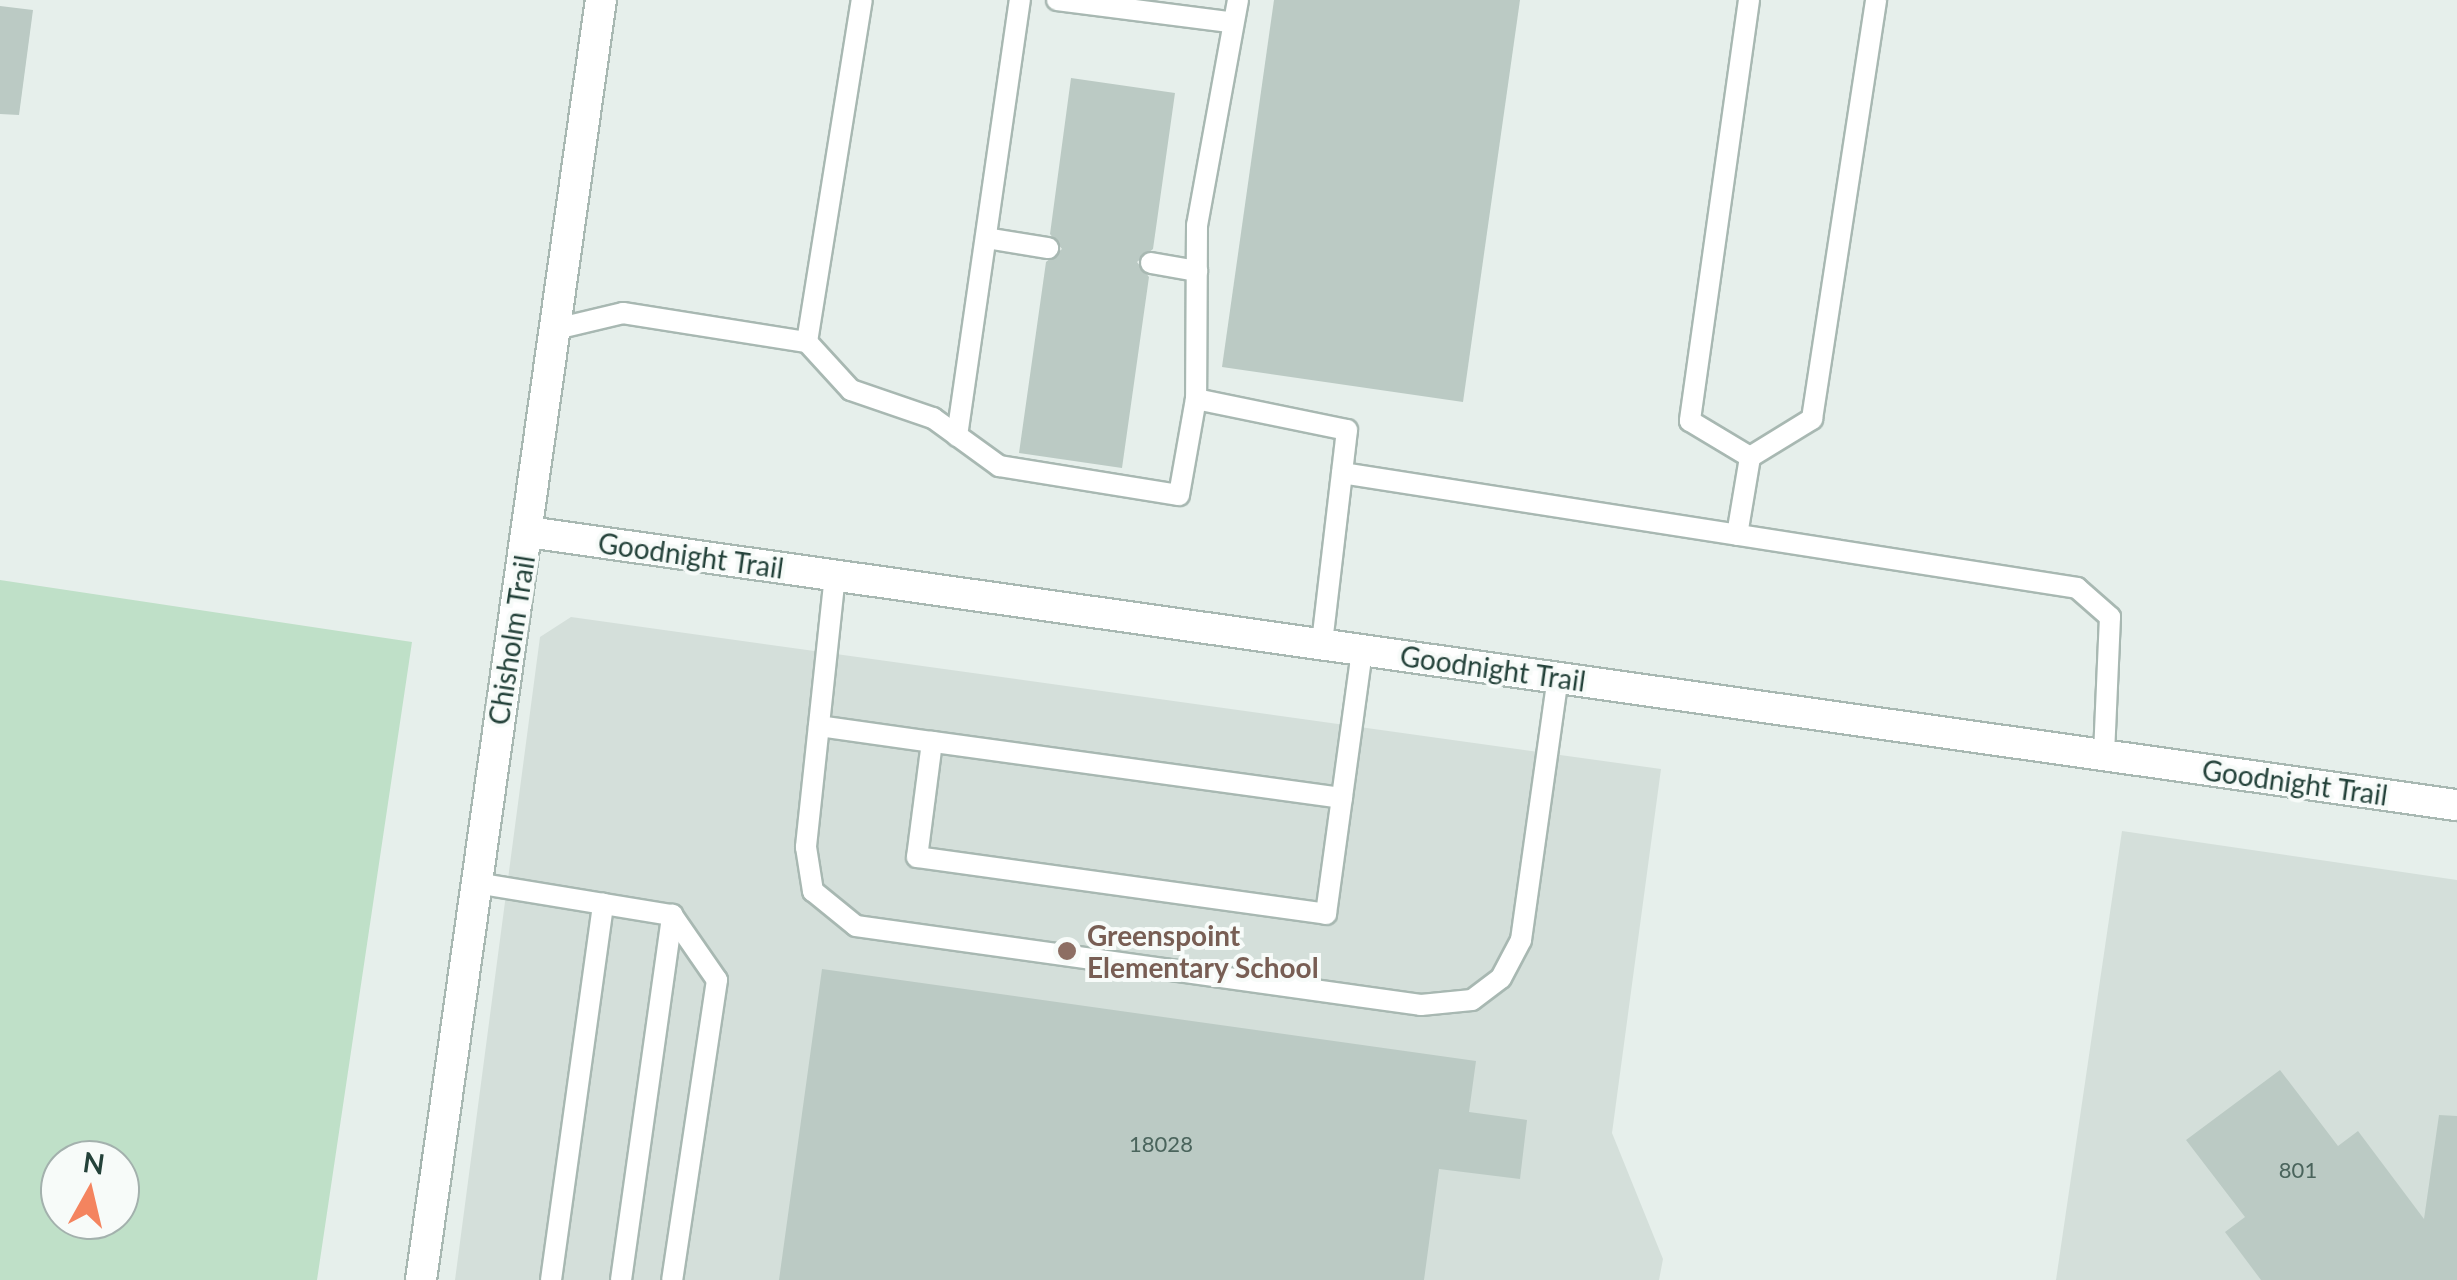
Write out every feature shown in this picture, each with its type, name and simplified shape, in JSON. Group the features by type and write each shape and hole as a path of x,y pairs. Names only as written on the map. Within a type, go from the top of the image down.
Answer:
{"street":[{"name":"Chisholm Trail","path":"420,1280 602,0"},
{"name":"Goodnight Trail","path":"528,532 2457,805"}],"lane":[{"path":"808,342 862,0"},
{"path":"957,436 1020,0"},
{"path":"1057,0 1228,22"},
{"path":"556,329 624,314 808,342 851,390 957,436 999,466 1179,495 1196,399 1197,271 1228,22 1238,0"},
{"path":"1749,0 1690,421 1750,456"},
{"path":"1737,534 1750,456 1812,418 1876,0"},
{"path":"986,238 1048,248"},
{"path":"1151,263 1197,271"},
{"path":"1196,399 1347,430 1322,644"},
{"path":"1342,473 2077,588 2097,600 2110,617 2104,755"},
{"path":"835,575 806,847 813,891 856,926 1421,1005 1472,1000 1501,978 1521,940 1558,677"},
{"path":"932,742 917,857 1326,914 1362,650"},
{"path":"819,726 1342,798"},
{"path":"476,883 672,915 717,980 672,1280"},
{"path":"551,1280 603,904"},
{"path":"621,1280 672,915"}],"shaded area":[{"name":"Greenspoint Elementary School","path":"571,617 1661,769 1612,1133 1663,1259 1659,1280 455,1280 540,637"},
{"path":"2122,831 2457,880 2457,1280 2056,1280"}],"green space":[{"path":"0,580 412,642 317,1280 0,1280"}],"building":[{"path":"1274,0 1520,0 1463,402 1222,367"},
{"path":"0,6 33,10 19,115 0,114"},
{"path":"1071,78 1175,93 1153,249 1137,262 1149,277 1122,468 1019,453 1046,262 1062,249 1050,234"},
{"path":"822,969 1476,1061 1469,1112 1527,1120 1520,1179 1439,1169 1424,1280 779,1280"},
{"path":"2280,1070 2338,1146 2358,1131 2424,1219 2439,1115 2457,1116 2457,1280 2261,1280 2225,1232 2245,1217 2186,1140"}],"place":[{"name":"Greenspoint Elementary School","path":"1067,951"}]}
